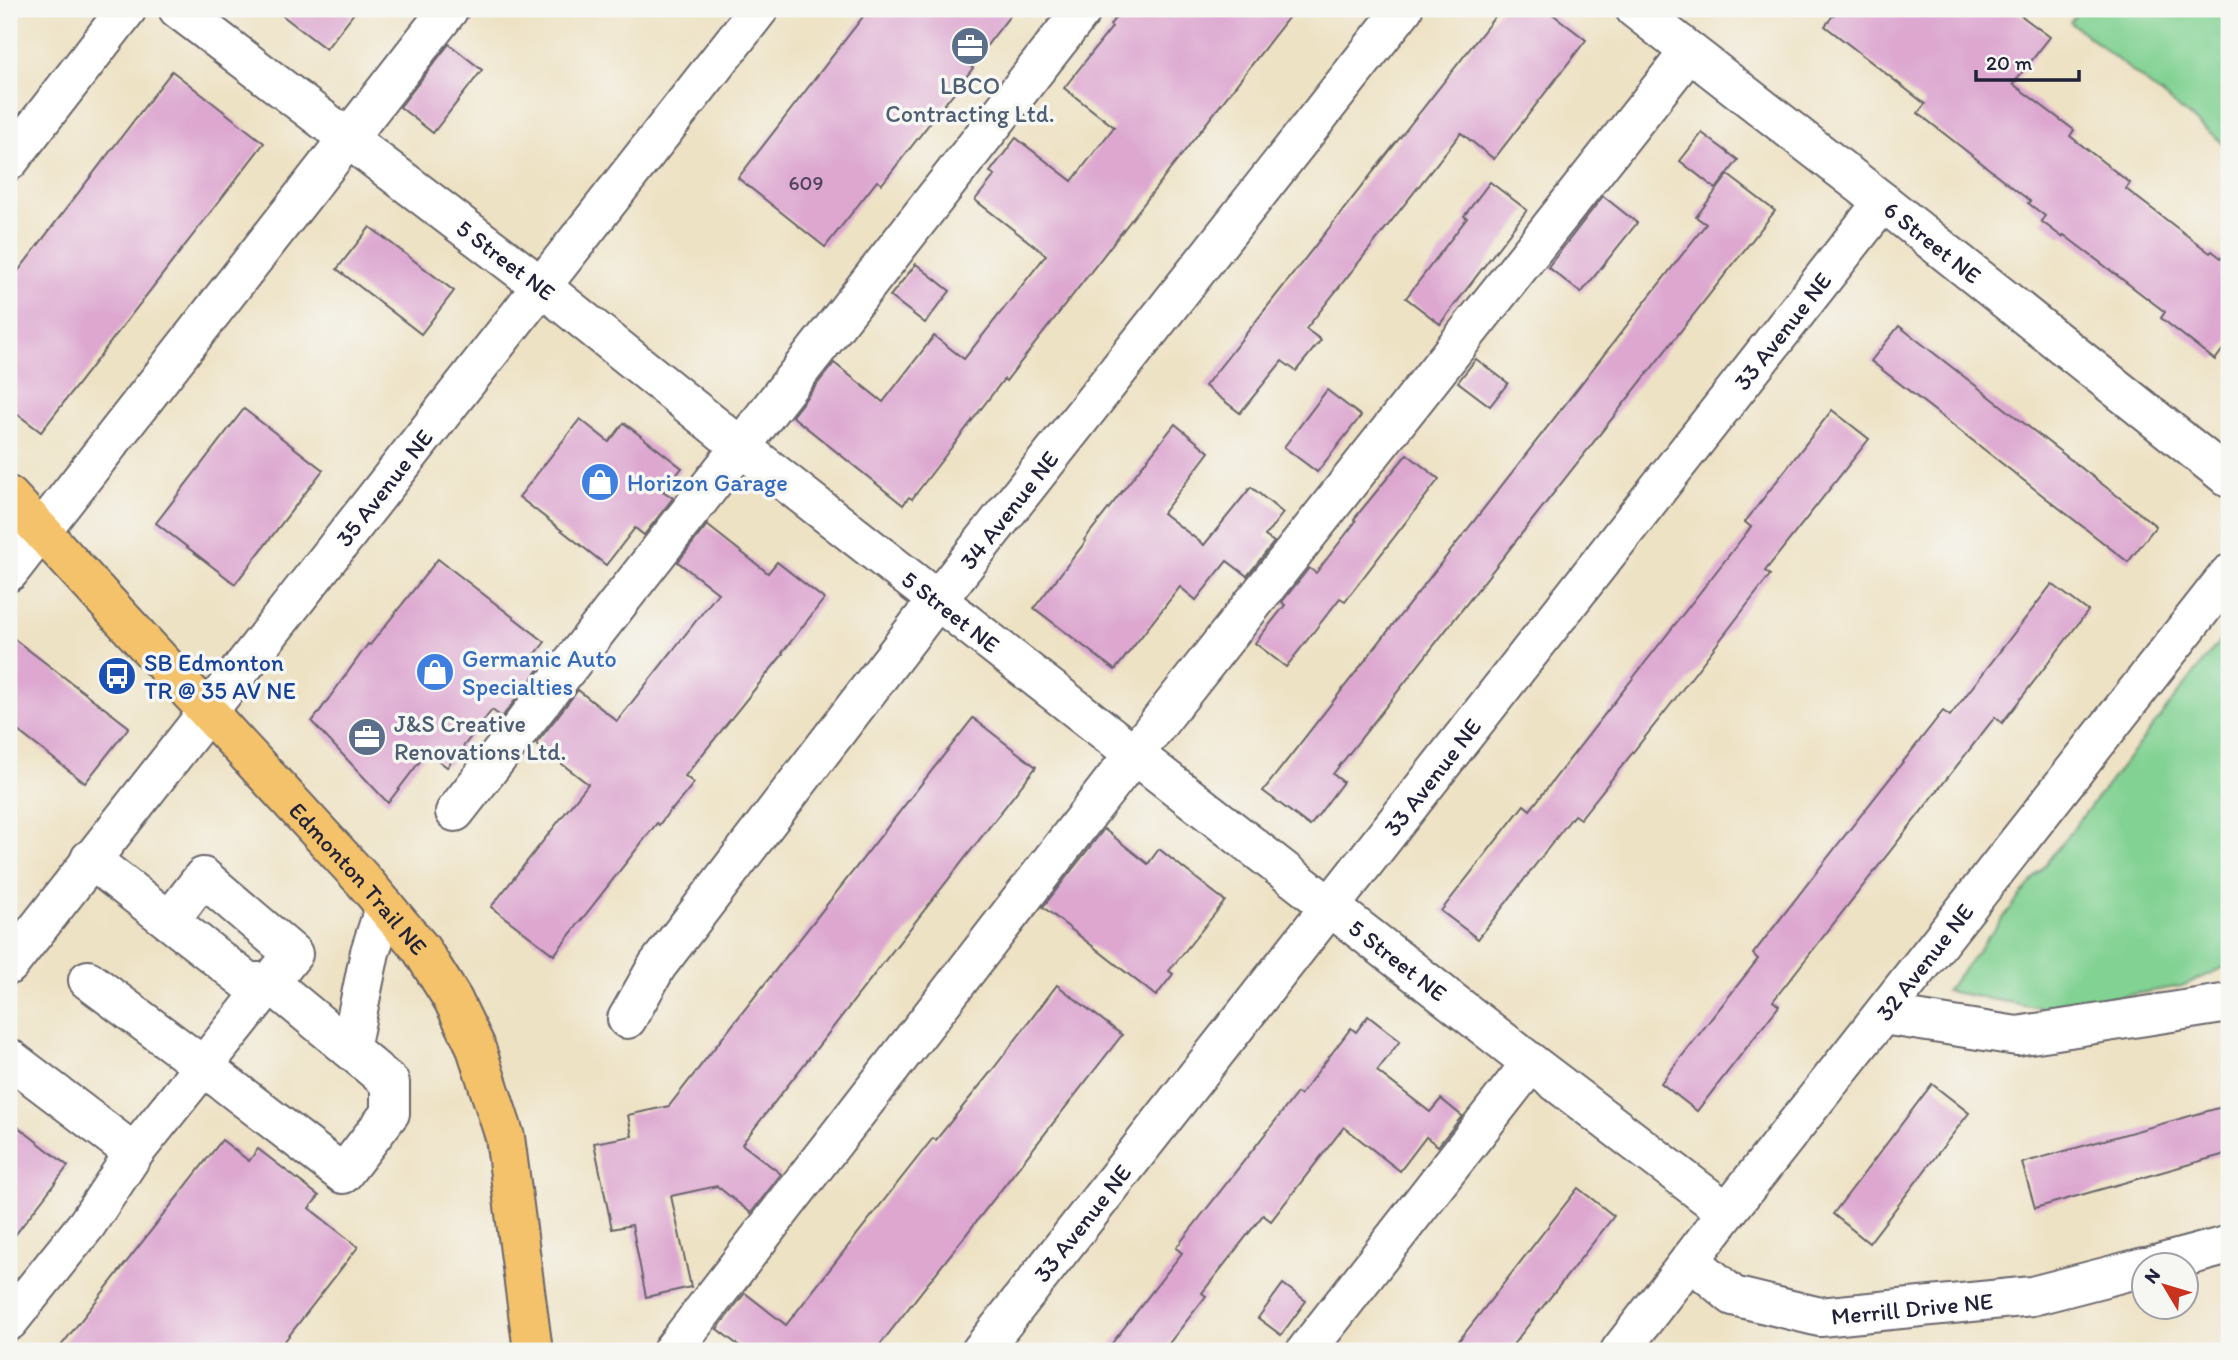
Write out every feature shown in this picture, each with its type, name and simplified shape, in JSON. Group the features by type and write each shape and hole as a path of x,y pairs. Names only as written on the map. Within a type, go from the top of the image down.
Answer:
{"main road":[{"name":"Edmonton Trail NE","path":"9,496 385,906 421,949 453,1000 475,1045 505,1137 533,1351"}],"street":[{"path":"9,161 127,9"},
{"name":"5 Street NE","path":"178,9 346,140 541,286 741,447 1134,754 1727,1212"},
{"path":"9,572 449,9"},
{"name":"35 Avenue NE","path":"9,965 759,9"},
{"path":"455,813 1083,9"},
{"name":"34 Avenue NE","path":"627,1019 657,967 938,599 1403,9"},
{"name":"6 Street NE","path":"1635,9 1883,202 2229,478"},
{"path":"672,1351 1134,754 1689,52"},
{"name":"33 Avenue NE","path":"981,1351 1883,202"},
{"name":"32 Avenue NE","path":"1620,1351 2229,574"},
{"path":"88,980 343,1174 390,1113 390,1083 350,1049 270,982 248,982 90,859"},
{"path":"9,1321 87,1224 134,1153 293,954 203,877 170,920"},
{"path":"350,1049 370,952 385,906"},
{"path":"1883,1015 2017,1036 2229,1003"},
{"path":"9,1058 134,1153"},
{"path":"1306,1351 1531,1063"},
{"path":"2200,1252 2229,1245"},
{"name":"Merrill Drive NE","path":"1690,1260 1733,1296 1820,1317 2032,1296 2130,1272"}],"green space":[{"path":"2081,9 2229,9 2229,148 2070,22"},
{"path":"2229,629 2229,965 2182,986 2046,1009 1946,991"}],"building":[{"path":"274,9 357,9 326,49"},
{"path":"869,9 1015,9 971,66 973,68 882,184 877,181 825,247 738,178"},
{"path":"1122,9 1295,9 1006,381 1004,379 912,499 909,497 903,505 792,416 834,363 883,402 934,336 964,359 1046,255 975,200 995,175 990,172 1016,138 1072,181 1114,127 1064,88 1112,27 1110,25"},
{"path":"1501,9 1546,9 1586,40 1494,159 1461,133 1306,329 1321,340 1296,371 1282,361 1240,413 1205,386"},
{"path":"1838,9 2012,9 2050,37 2013,84 2074,130 2070,136 2130,183 2126,189 2210,253 2212,251 2229,264 2229,341 2215,360 2161,318 2165,312 2064,235 2062,237 2041,221 2045,216 2028,203 2030,201 1918,113 1925,104 1825,26"},
{"path":"449,44 482,70 433,133 400,107"},
{"path":"172,71 264,143 41,432 9,408 9,283"},
{"path":"1702,133 1738,160 1716,189 1680,161"},
{"path":"1728,175 1775,211 1333,774 1343,782 1310,826 1263,791 1706,224 1696,217"},
{"path":"1490,182 1527,210 1440,324 1406,298 1467,218 1464,216"},
{"path":"1603,196 1637,223 1581,293 1548,267"},
{"path":"370,227 454,291 421,334 337,269"},
{"path":"916,264 950,291 925,323 890,296"},
{"path":"1899,326 2156,526 2128,562 1871,361"},
{"path":"1476,359 1508,383 1490,406 1458,382"},
{"path":"1327,390 1361,416 1317,472 1284,447"},
{"path":"244,409 323,470 235,584 156,523"},
{"path":"1832,410 1869,439 1765,571 1770,575 1668,708 1580,819 1574,815 1478,939 1441,911 1524,805 1530,810 1751,527 1745,522"},
{"name":"Horizon Garage","path":"580,419 609,442 624,423 682,468 663,491 673,498 644,535 635,528 606,565 519,497"},
{"path":"1175,424 1209,452 1163,513 1204,545 1251,487 1283,513 1265,536 1274,542 1247,576 1227,561 1196,600 1180,587 1115,670 1034,608"},
{"path":"1407,454 1439,479 1345,601 1340,598 1286,667 1255,643 1285,605 1282,602 1309,568 1316,573 1356,521 1354,519"},
{"path":"707,525 768,573 777,562 824,599 685,776 694,783 659,825 657,823 554,955 491,907 588,784 536,744 578,690 617,721 718,593 678,562"},
{"name":"Germanic Auto Specialties","path":"438,559 545,642 534,656 544,663 502,717 492,710 447,767 427,752 388,803 312,722 368,644 370,645"},
{"path":"2052,584 2088,611 2002,723 1995,717 1773,1001 1779,1006 1697,1111 1661,1083 1758,959 1753,954 1839,843 1943,711 1950,716"},
{"path":"9,635 129,727 85,783 9,724"},
{"path":"973,718 1036,767 742,1144 781,1174 751,1213 717,1186 671,1196 691,1287 646,1297 632,1225 612,1229 594,1143 632,1136 628,1115 669,1106"},
{"path":"1104,829 1148,864 1159,849 1225,901 1169,971 1173,974 1156,996 1043,907"},
{"path":"1057,985 1122,1035 875,1351 746,1351 717,1329 745,1293 786,1325 933,1138 936,1140 994,1068"},
{"path":"1368,1016 1400,1041 1377,1071 1430,1112 1441,1099 1462,1116 1438,1146 1426,1137 1400,1171 1344,1127 1271,1221 1263,1215 1202,1293 1206,1296 1163,1351 1106,1351 1182,1253 1176,1248 1297,1093 1300,1095 1351,1028 1356,1032"},
{"path":"1932,1084 1969,1113 1869,1243 1833,1214"},
{"path":"2229,1105 2229,1153 2035,1208 2022,1163"},
{"path":"9,1120 68,1166 9,1243"},
{"path":"222,1140 249,1161 258,1149 319,1196 309,1208 358,1247 277,1351 57,1351"},
{"path":"1578,1188 1614,1216 1508,1351 1451,1351"},
{"path":"1283,1284 1306,1301 1281,1335 1258,1318"}],"place":[{"name":"LBCO Contracting Ltd.","path":"970,46"},
{"name":"Horizon Garage","path":"600,482"},
{"name":"Germanic Auto Specialties","path":"435,672"},
{"name":"SB Edmonton TR @ 35 AV NE","path":"117,676"},
{"name":"J&S Creative Renovations Ltd.","path":"367,737"}]}
